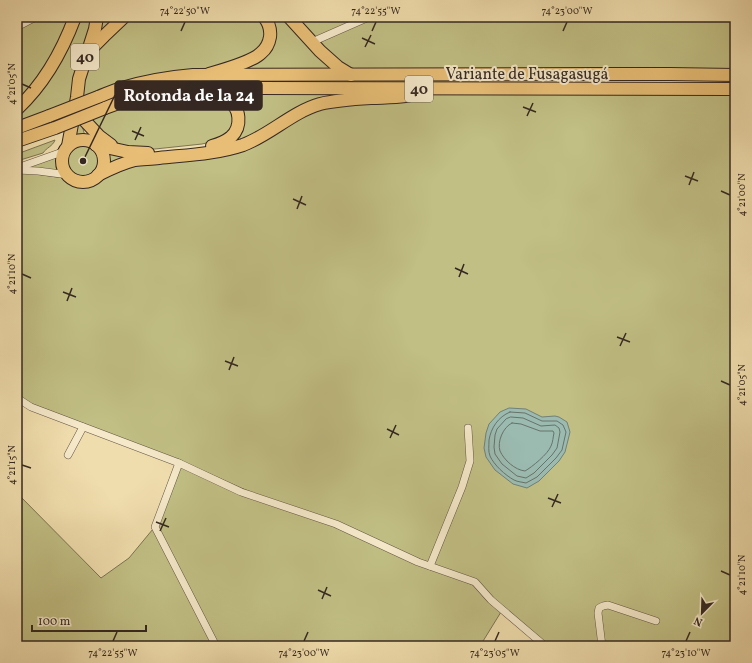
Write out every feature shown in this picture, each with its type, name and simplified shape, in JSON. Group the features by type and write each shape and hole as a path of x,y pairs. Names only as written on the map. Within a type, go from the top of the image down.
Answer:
{"main road":[{"path":"17,108 38,86 51,69 75,17"},
{"name":"40","path":"97,17 95,29 79,79 77,97 66,148 62,159 62,164 68,176 74,179 84,181 92,179 121,165 136,160 229,149 260,137 298,114 320,104 354,99 405,96 414,94 424,89"},
{"name":"40","path":"86,55 124,17"},
{"name":"40","path":"208,75 253,58 263,52 267,47 270,33 268,24 264,17"},
{"path":"289,17 320,51 338,67 351,75"},
{"name":"40","path":"17,128 121,88 173,76 351,75"},
{"name":"Variante de Fusagasugá","path":"351,75 735,75"},
{"name":"Variante de Fusagasugá","path":"17,140 55,128 105,108 136,98 196,89 735,89"},
{"name":"40","path":"66,148 74,142 86,140 111,149 145,154 203,148 222,143 233,136 238,125 238,110 227,99 214,96 173,92"},
{"name":"40","path":"77,97 94,143 102,152 104,159 102,168 98,175"},
{"path":"85,121 110,145 123,151"}],"street":[{"path":"17,26 36,17"},
{"path":"312,42 369,17"},
{"path":"17,169 66,148"},
{"path":"17,169 68,176"},
{"path":"17,398 31,407 179,463 241,492 336,524 418,562 475,582 491,600 545,646"},
{"path":"68,455 83,427"},
{"path":"430,566 462,487 470,460 468,428"},
{"path":"179,463 155,527 216,646"},
{"path":"602,646 598,613 599,608 603,606 608,605 616,607 656,621"}],"shaded area":[{"path":"17,17 70,17 45,69 17,102"},
{"path":"80,17 93,17 71,102 17,123 17,114"},
{"path":"102,17 116,17 97,37"},
{"path":"134,17 257,17 264,25 265,33 262,46 255,52 245,57 208,70 82,98 90,57 125,22"},
{"path":"269,17 282,17 335,70 234,70 260,60"},
{"path":"295,17 735,17 735,71 352,70 329,52"},
{"path":"222,93 374,93 349,95 316,101 296,110 250,136 235,143 222,146 232,142 238,135 242,127 243,113 238,103"},
{"path":"426,93 735,93 735,646 550,646 493,598 477,580 419,559 248,491 179,460 32,404 17,395 17,173 29,173 64,178 79,186 88,185 137,165 202,158 322,109"},
{"path":"173,96 214,100 231,108 234,124 229,133 215,141 202,144 145,149 124,146 112,141 89,119 138,102"},
{"path":"77,120 81,122 85,136 81,135 74,137"},
{"path":"55,140 53,144 43,153 17,161 17,154"},
{"path":"80,144 86,144 96,151 99,160 98,166 92,173 86,176 80,176 70,169 67,163 67,157 74,147"},
{"path":"107,152 120,155 136,157 123,159 108,165"},
{"path":"58,156 58,167 60,171 26,168"},
{"path":"180,467 335,527 473,585 488,602 501,612 480,646 219,646 158,527"},
{"path":"17,493 101,578 129,558 153,529 213,646 17,646"}],"water":[{"path":"509,408 526,409 542,417 559,417 567,422 570,432 565,452 559,461 539,481 527,488 513,484 495,470 486,457 484,448 489,424 500,412"}],"place":[{"name":"Rotonda de la 24","path":"83,161"}]}
